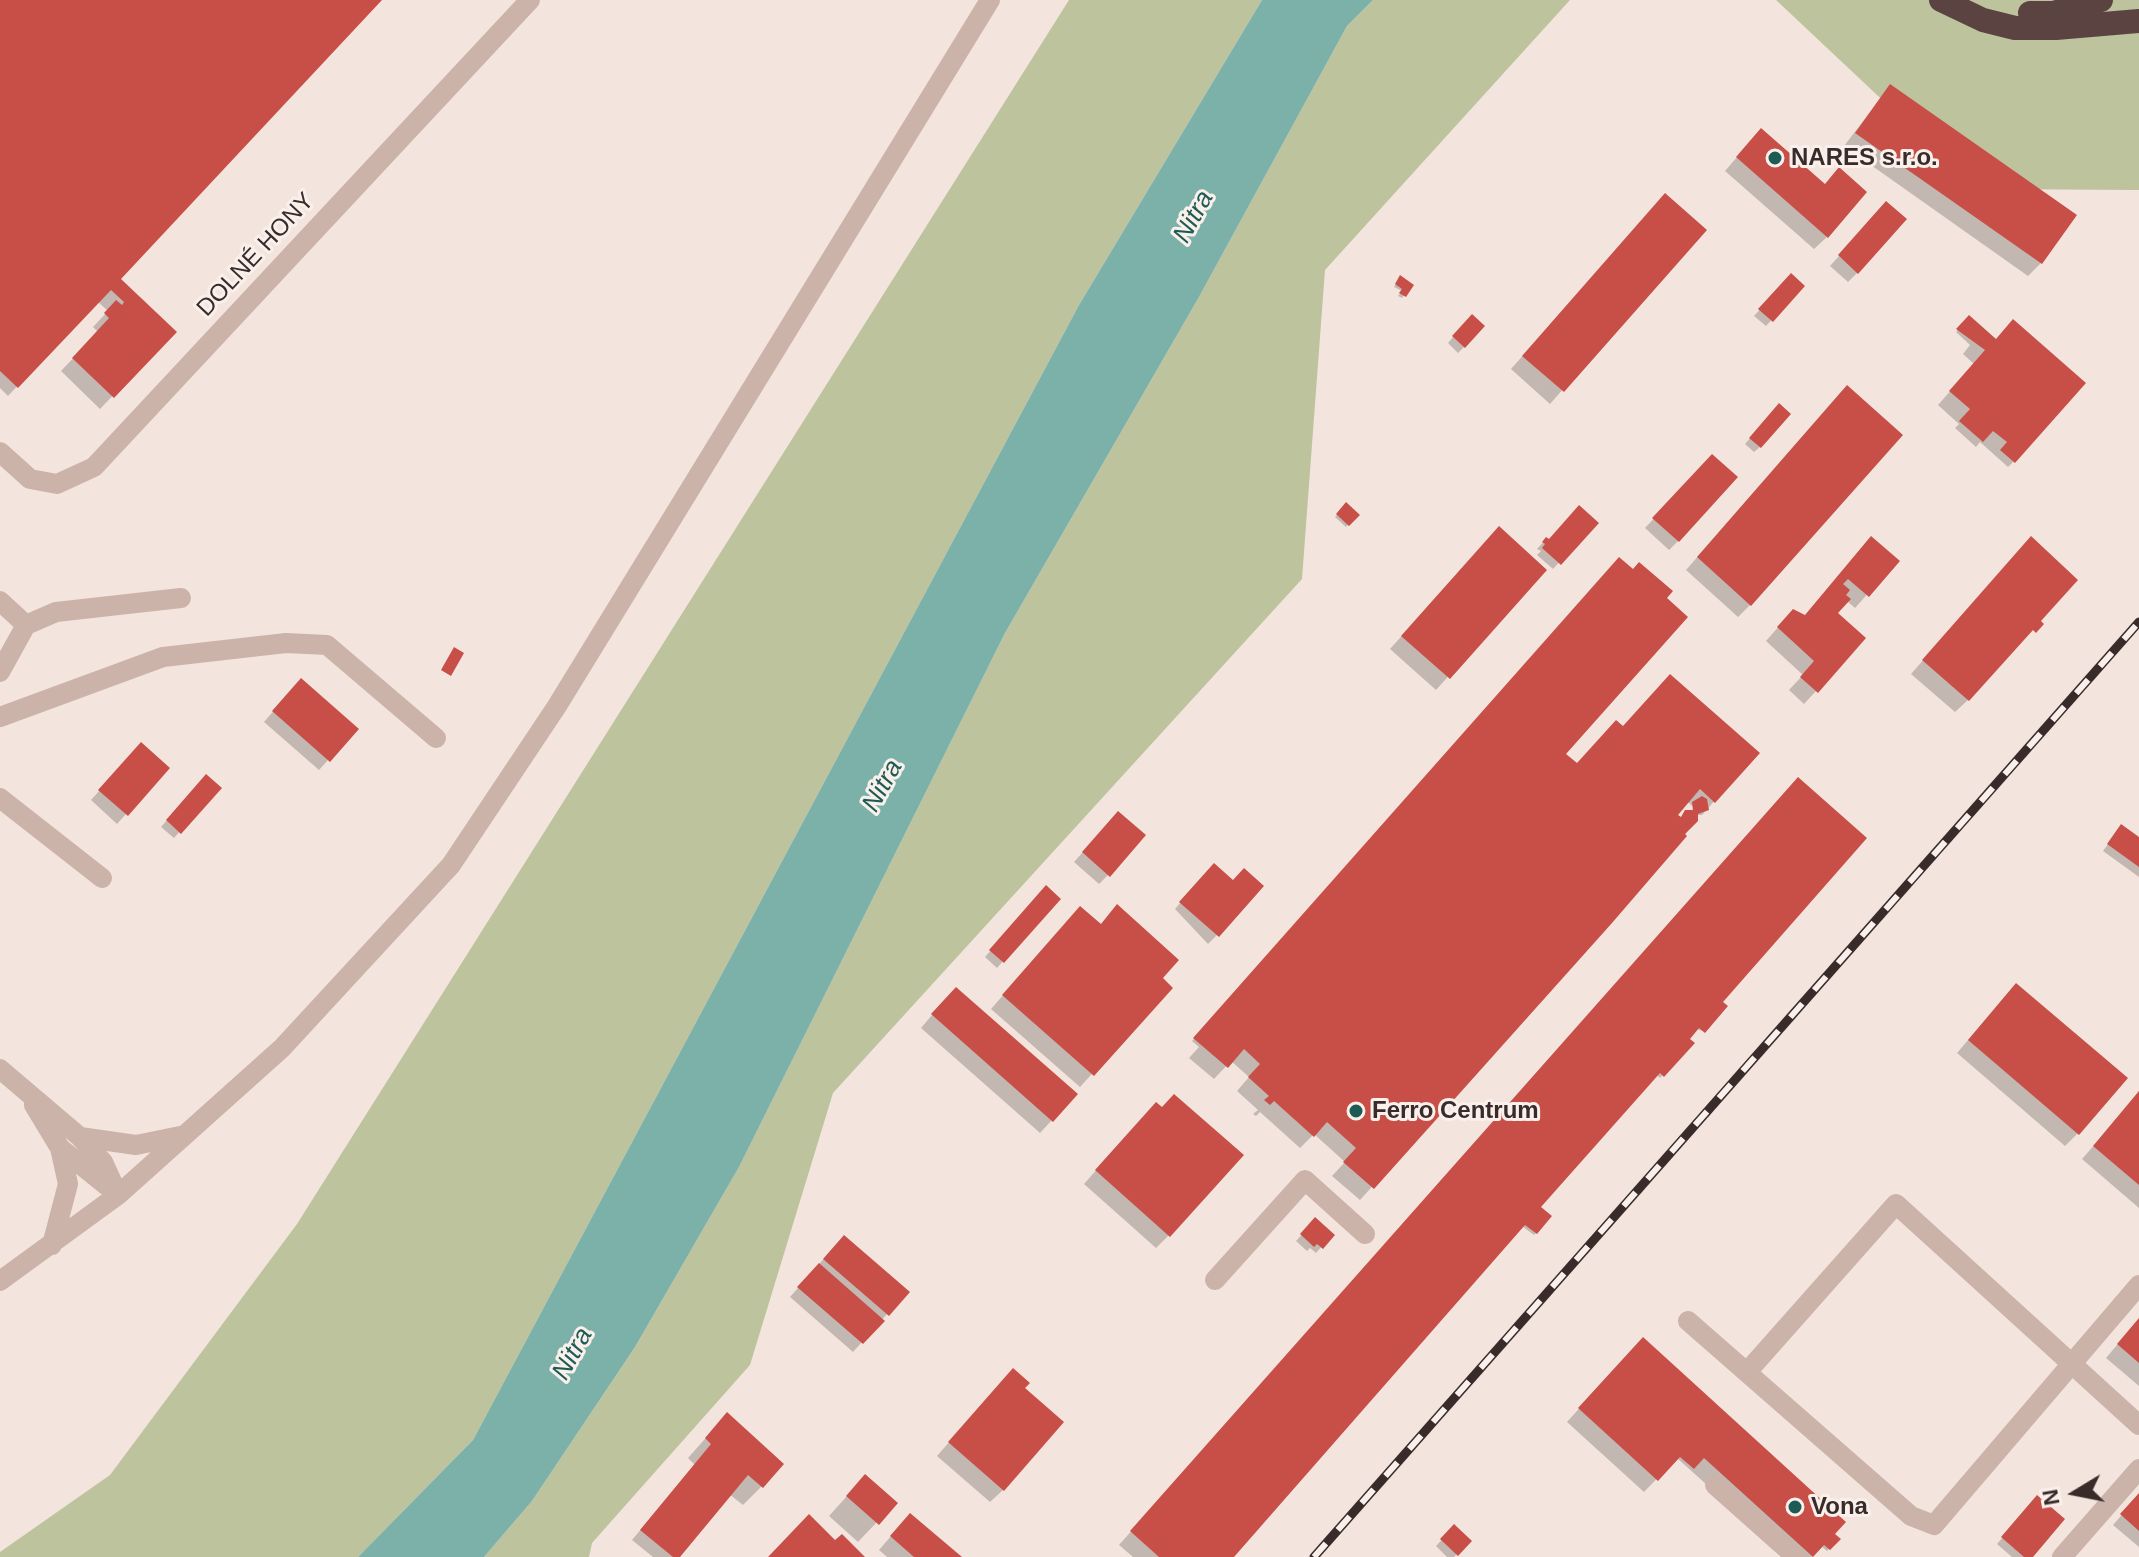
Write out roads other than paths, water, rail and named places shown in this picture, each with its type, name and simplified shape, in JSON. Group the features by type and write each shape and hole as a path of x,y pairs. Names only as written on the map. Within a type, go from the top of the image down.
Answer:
{"highway":[{"path":"1941,0 1983,20 2015,28 2139,21"},
{"path":"1970,0 1987,8 2040,13 2101,0"}],"street":[{"name":"DOLNÉ HONY","path":"0,452 30,479 57,484 94,467 530,0"},
{"path":"0,1281 118,1195 282,1048 451,865 557,706 990,0"},
{"path":"0,672 26,625 56,612 181,598"},
{"path":"0,601 26,625"},
{"path":"0,717 163,657 286,643 327,645 436,738"},
{"path":"0,798 102,878"},
{"path":"0,1069 80,1137 103,1162 118,1195"},
{"path":"26,1091 60,1148 68,1184 52,1245"},
{"path":"80,1137 136,1145 185,1135"},
{"path":"60,1148 118,1195"},
{"path":"1215,1280 1305,1180 1365,1234"},
{"path":"1747,1372 1896,1204 2139,1425"},
{"path":"1688,1321 1911,1516 1934,1525 2139,1285"},
{"path":"2062,1557 2139,1469"},
{"path":"1715,1485 1796,1557"}],"water":[{"name":"Nitra","path":"1262,0 1373,0 1347,26 1199,297 1005,633 739,1167 635,1347 532,1501 484,1557 358,1557 473,1440 1079,305"}],"railway":[{"path":"1314,1557 2139,622"}],"place":[{"name":"NARES s.r.o.","path":"1775,158"},
{"name":"Ferro Centrum","path":"1356,1111"},
{"name":"Vona","path":"1795,1507"}]}
